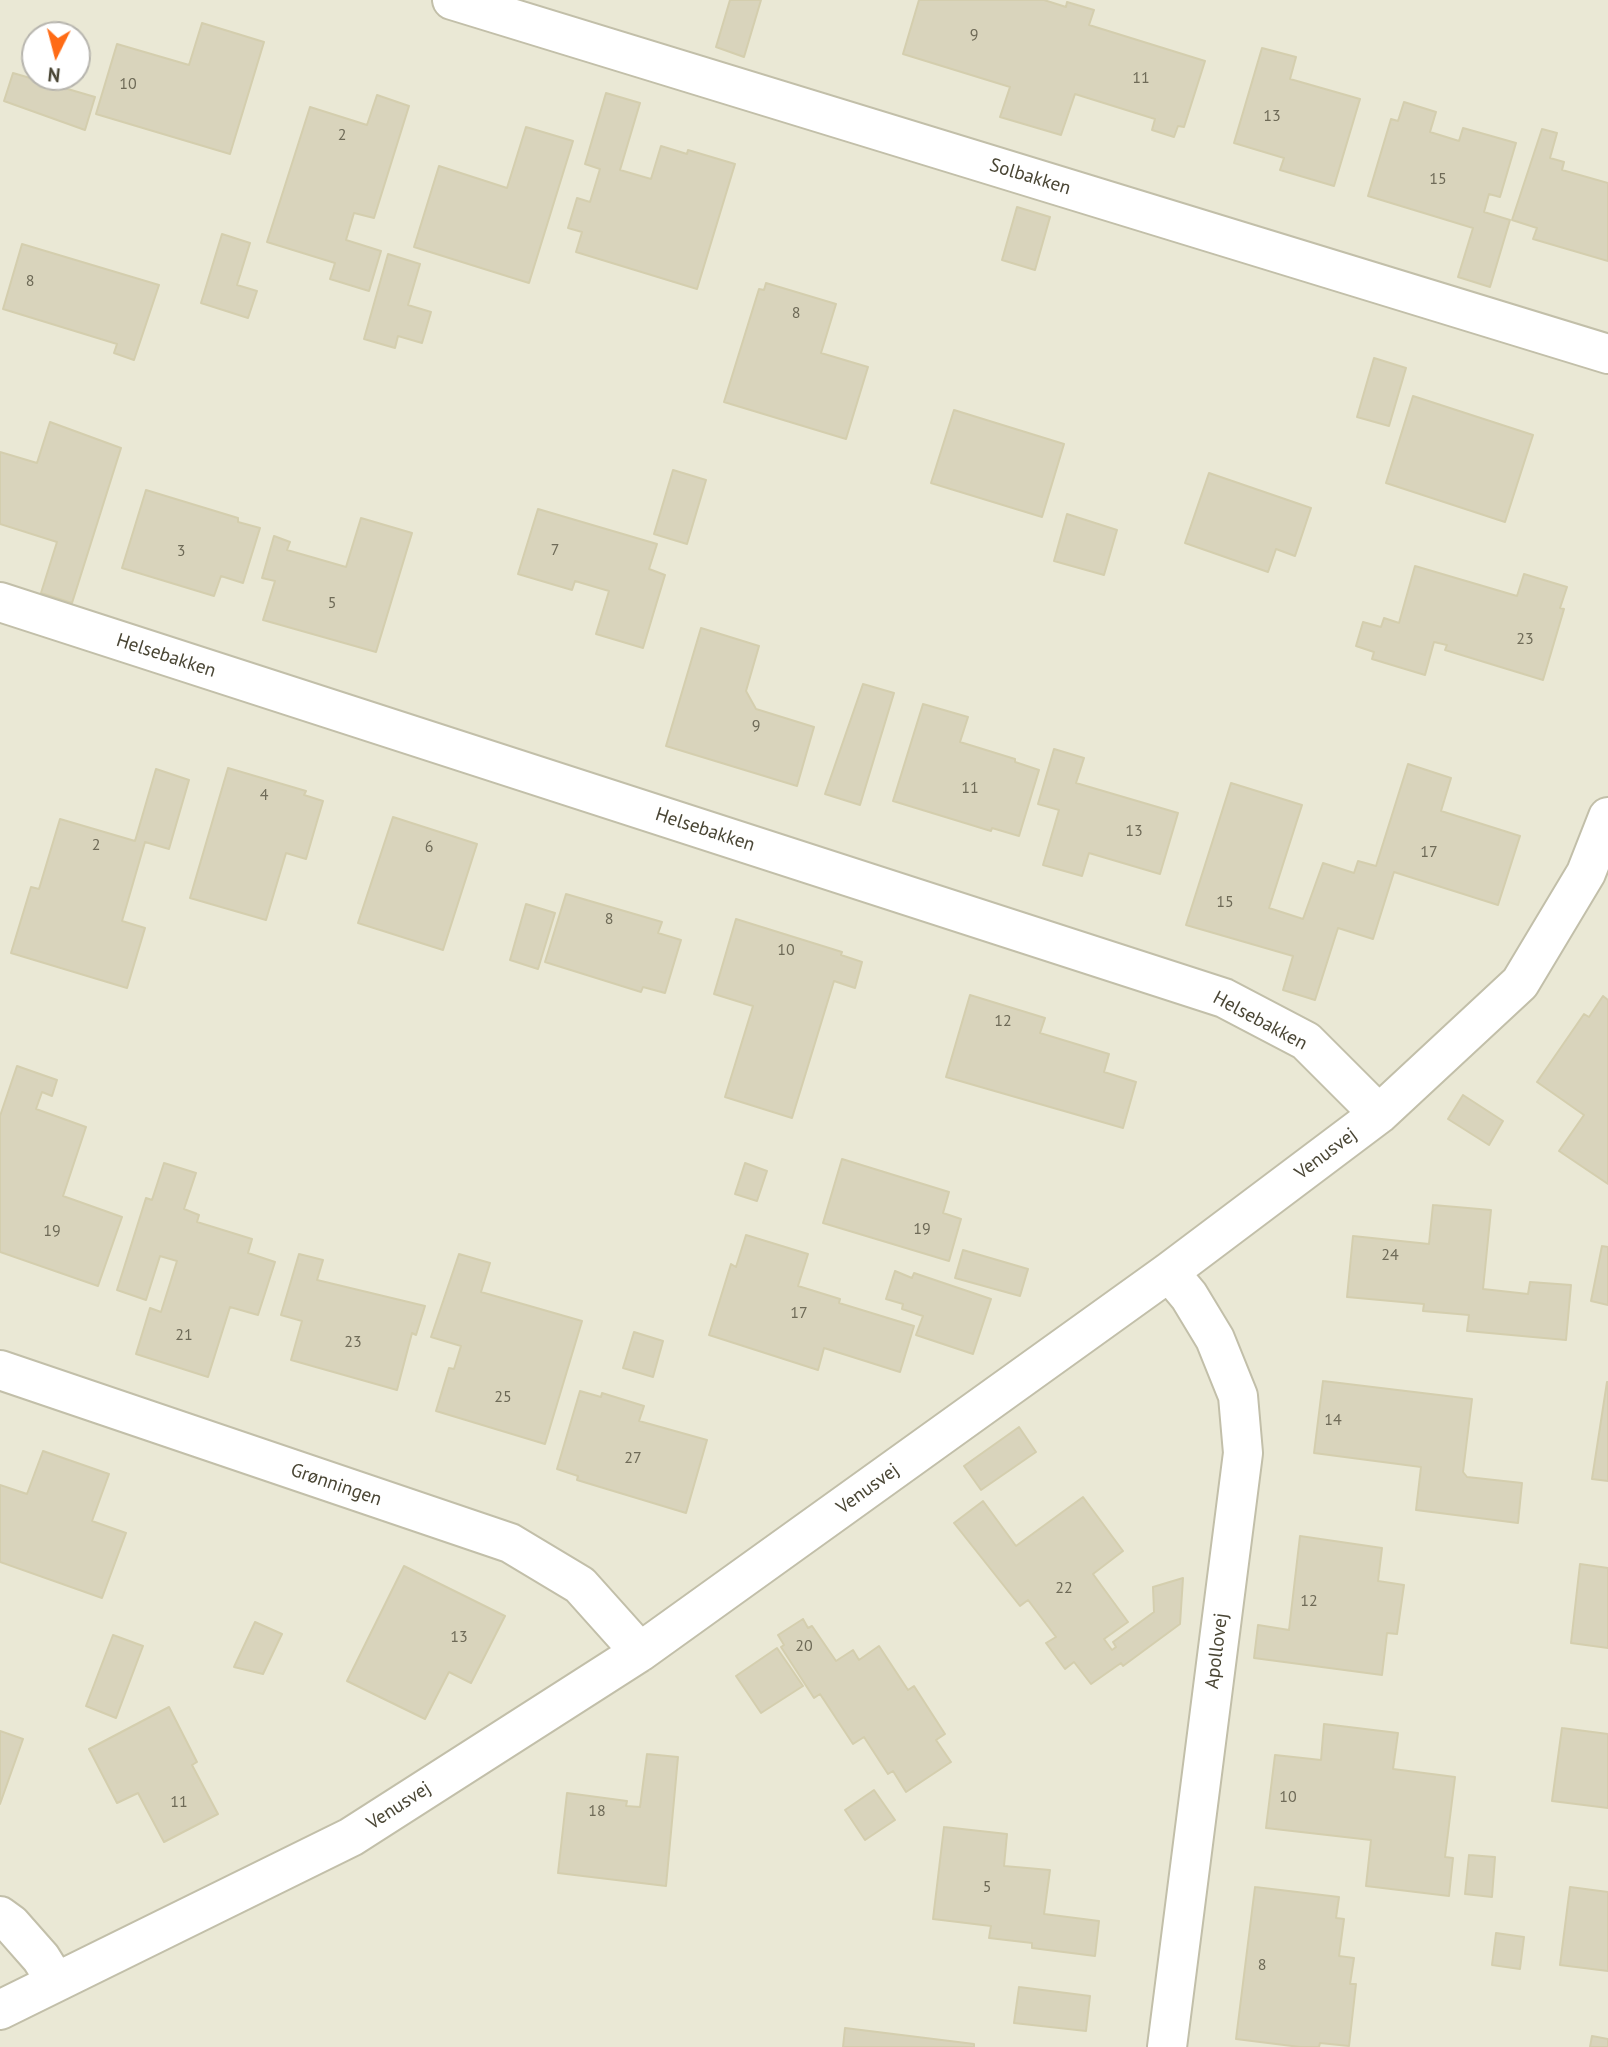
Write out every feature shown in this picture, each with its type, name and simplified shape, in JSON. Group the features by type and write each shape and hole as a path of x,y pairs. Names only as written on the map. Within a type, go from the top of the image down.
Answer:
{"street":[{"name":"Solbakken","path":"452,0 1608,354"},
{"name":"Helsebakken","path":"0,602 1224,998 1306,1041 1379,1114"},
{"name":"Venusvej","path":"0,2010 351,1837 640,1652 1170,1272 1379,1114 1520,983 1586,873 1608,817"},
{"name":"Apollovej","path":"1167,2047 1243,1453 1238,1396 1220,1350 1189,1296 1170,1272"},
{"name":"Grønningen","path":"0,1370 510,1543 580,1585 640,1652"},
{"path":"0,1916 41,1958 56,1982"}],"shaded area":[{"path":"0,0 1608,0 1608,2047 0,2047"}],"building":[{"path":"730,0 761,0 744,57 716,47"},
{"path":"919,0 1044,0 1066,7 1067,2 1094,10 1089,25 1205,61 1184,127 1178,126 1174,137 1152,130 1155,119 1075,94 1061,135 1000,117 1010,87 903,54"},
{"path":"202,23 264,42 230,154 96,114 117,44 189,65"},
{"path":"1262,48 1296,57 1290,79 1360,99 1334,186 1280,170 1284,158 1234,143"},
{"path":"13,73 21,75 21,91 74,91 95,97 85,130 4,101"},
{"path":"606,93 640,103 620,170 651,179 661,146 687,154 688,150 735,164 697,289 576,252 582,232 568,228 577,198 590,202 600,169 585,164"},
{"path":"377,95 409,106 374,218 354,213 346,240 381,251 369,291 330,279 335,263 267,242 310,107 367,125"},
{"path":"1404,102 1436,112 1430,132 1459,141 1463,128 1516,143 1500,197 1489,194 1484,212 1510,220 1490,287 1458,277 1473,228 1368,196 1391,119 1398,121"},
{"path":"526,127 573,141 529,283 414,247 439,166 507,188"},
{"path":"1542,129 1557,133 1550,158 1564,162 1562,170 1608,183 1608,261 1533,239 1537,228 1512,220"},
{"path":"1017,207 1050,217 1035,270 1002,260"},
{"path":"222,234 250,243 237,285 257,291 248,318 201,303"},
{"path":"22,244 159,285 134,360 114,353 117,344 3,309"},
{"path":"388,254 420,264 408,305 431,312 422,343 398,336 395,348 364,339"},
{"path":"766,283 836,304 821,353 868,367 846,439 724,402 759,289 764,290"},
{"path":"1374,358 1406,368 1389,426 1357,417"},
{"path":"1413,396 1533,435 1505,522 1386,483"},
{"path":"954,410 1064,444 1042,517 931,483"},
{"path":"50,422 121,448 72,603 41,593 57,542 0,524 0,452 37,463"},
{"path":"673,470 706,480 687,544 654,534"},
{"path":"1209,473 1311,508 1295,556 1276,549 1268,572 1185,543"},
{"path":"146,490 238,518 238,522 260,528 243,583 221,576 214,596 122,568"},
{"path":"538,509 657,544 649,569 665,575 643,648 596,634 609,591 575,581 572,590 518,574"},
{"path":"1067,514 1117,530 1104,575 1054,561"},
{"path":"361,518 412,533 376,652 263,620 275,581 262,578 274,536 290,542 287,550 346,567"},
{"path":"1415,566 1517,596 1524,574 1567,587 1560,608 1564,609 1543,680 1445,650 1447,645 1434,642 1425,675 1372,659 1374,652 1356,646 1363,622 1381,627 1384,618 1399,623"},
{"path":"701,628 759,646 746,691 756,709 814,727 797,786 666,746"},
{"path":"863,684 894,693 860,805 825,794"},
{"path":"923,704 968,717 960,742 1015,759 1015,762 1039,770 1019,836 992,828 991,831 893,801"},
{"path":"1054,749 1084,758 1076,783 1178,813 1160,874 1089,853 1082,876 1043,865 1059,810 1038,804"},
{"path":"1408,764 1451,778 1441,811 1520,836 1498,905 1394,872 1373,939 1338,928 1315,1000 1283,990 1293,956 1186,925 1231,783 1302,805 1269,908 1303,919 1323,863 1354,873 1358,861 1376,866"},
{"path":"228,768 306,791 304,795 323,801 306,859 286,853 266,920 190,898"},
{"path":"156,769 189,780 169,849 145,842 122,921 145,928 127,988 11,953 31,887 39,889 60,819 135,841"},
{"path":"393,817 477,844 443,950 358,923"},
{"path":"566,894 662,922 658,933 681,940 665,993 643,987 641,992 545,962"},
{"path":"526,904 555,913 538,969 510,960"},
{"path":"736,919 842,952 841,955 862,962 855,988 834,981 792,1118 725,1097 753,1006 714,994"},
{"path":"970,995 1045,1018 1040,1033 1109,1054 1104,1072 1136,1082 1123,1128 946,1077"},
{"path":"1603,996 1608,1000 1608,1184 1559,1151 1584,1115 1537,1082 1584,1014 1589,1017"},
{"path":"17,1066 57,1080 52,1096 42,1092 36,1109 86,1127 63,1196 122,1217 98,1286 0,1252 0,1116"},
{"path":"1463,1095 1503,1121 1489,1145 1448,1119"},
{"path":"842,1159 949,1192 943,1213 961,1219 949,1261 823,1223"},
{"path":"164,1163 196,1173 184,1209 199,1215 197,1222 252,1239 248,1253 275,1262 258,1315 230,1307 208,1377 136,1354 150,1308 161,1312 177,1261 160,1256 146,1300 117,1290 146,1198 152,1200"},
{"path":"745,1163 767,1171 757,1201 735,1194"},
{"path":"1433,1205 1491,1210 1483,1289 1528,1294 1530,1282 1571,1285 1566,1340 1467,1331 1469,1315 1423,1311 1424,1304 1347,1297 1353,1236 1429,1244"},
{"path":"746,1235 808,1254 798,1286 840,1299 839,1303 914,1326 900,1372 824,1348 818,1370 709,1335 731,1264 736,1267"},
{"path":"1602,1246 1608,1247 1608,1305 1591,1301"},
{"path":"963,1250 1028,1269 1020,1296 955,1278"},
{"path":"299,1254 323,1260 317,1280 425,1306 416,1335 412,1333 397,1390 291,1360 302,1321 281,1315"},
{"path":"459,1254 490,1263 481,1292 582,1321 545,1444 436,1411 449,1368 454,1369 461,1346 431,1337"},
{"path":"895,1271 912,1278 914,1273 991,1299 973,1354 916,1335 923,1316 902,1309 903,1304 886,1299"},
{"path":"634,1332 663,1341 653,1377 623,1368"},
{"path":"1323,1381 1472,1399 1463,1472 1467,1477 1522,1483 1518,1523 1416,1510 1421,1467 1314,1453"},
{"path":"1608,1382 1608,1481 1592,1479"},
{"path":"580,1391 601,1397 602,1393 644,1406 639,1421 707,1440 686,1513 577,1480 578,1476 557,1469"},
{"path":"1019,1427 1036,1452 981,1490 964,1466"},
{"path":"43,1451 109,1474 92,1521 126,1533 102,1598 0,1562 0,1485 27,1494"},
{"path":"1083,1497 1123,1551 1093,1574 1128,1622 1104,1639 1112,1650 1116,1647 1113,1642 1154,1612 1153,1587 1183,1578 1180,1624 1123,1666 1121,1663 1091,1684 1074,1662 1065,1669 1046,1643 1056,1637 1028,1600 1020,1606 954,1523 983,1501 1016,1546"},
{"path":"1300,1536 1382,1548 1378,1581 1404,1585 1397,1634 1387,1633 1382,1675 1254,1658 1258,1625 1289,1630"},
{"path":"1580,1564 1608,1568 1608,1648 1571,1643"},
{"path":"404,1566 505,1616 471,1683 449,1672 425,1719 347,1681"},
{"path":"803,1619 808,1628 812,1626 836,1661 853,1650 859,1660 879,1646 908,1690 914,1686 945,1734 936,1740 951,1762 906,1792 893,1771 888,1774 864,1737 853,1744 820,1694 814,1698 781,1647 784,1645 778,1635"},
{"path":"255,1622 282,1634 263,1674 234,1667"},
{"path":"113,1635 143,1646 116,1718 86,1706"},
{"path":"777,1648 803,1686 761,1713 736,1676"},
{"path":"169,1707 197,1762 192,1765 218,1814 164,1842 138,1793 117,1803 89,1749"},
{"path":"1324,1724 1398,1733 1393,1769 1455,1777 1445,1857 1453,1858 1449,1896 1366,1886 1371,1840 1266,1828 1275,1755 1321,1760"},
{"path":"1562,1728 1608,1734 1608,1808 1552,1801"},
{"path":"0,1731 23,1739 0,1804"},
{"path":"647,1754 678,1757 666,1886 558,1873 567,1793 627,1801 626,1806 640,1807"},
{"path":"874,1790 895,1820 865,1840 845,1810"},
{"path":"944,1827 1007,1834 1004,1866 1050,1870 1044,1914 1099,1921 1095,1956 1032,1948 1032,1943 989,1938 991,1926 933,1919"},
{"path":"1469,1855 1495,1857 1492,1897 1465,1894"},
{"path":"1255,1887 1339,1897 1336,1918 1344,1919 1339,1956 1354,1958 1350,1984 1356,1984 1349,2046 1320,2043 1319,2047 1300,2047 1236,2039"},
{"path":"1570,1887 1608,1892 1608,1971 1560,1965"},
{"path":"1496,1933 1524,1937 1520,1969 1492,1965"},
{"path":"1019,1987 1090,1996 1086,2031 1014,2023"},
{"path":"845,2028 974,2044 974,2047 843,2047"},
{"path":"1592,2036 1608,2039 1608,2047 1590,2047"}]}
